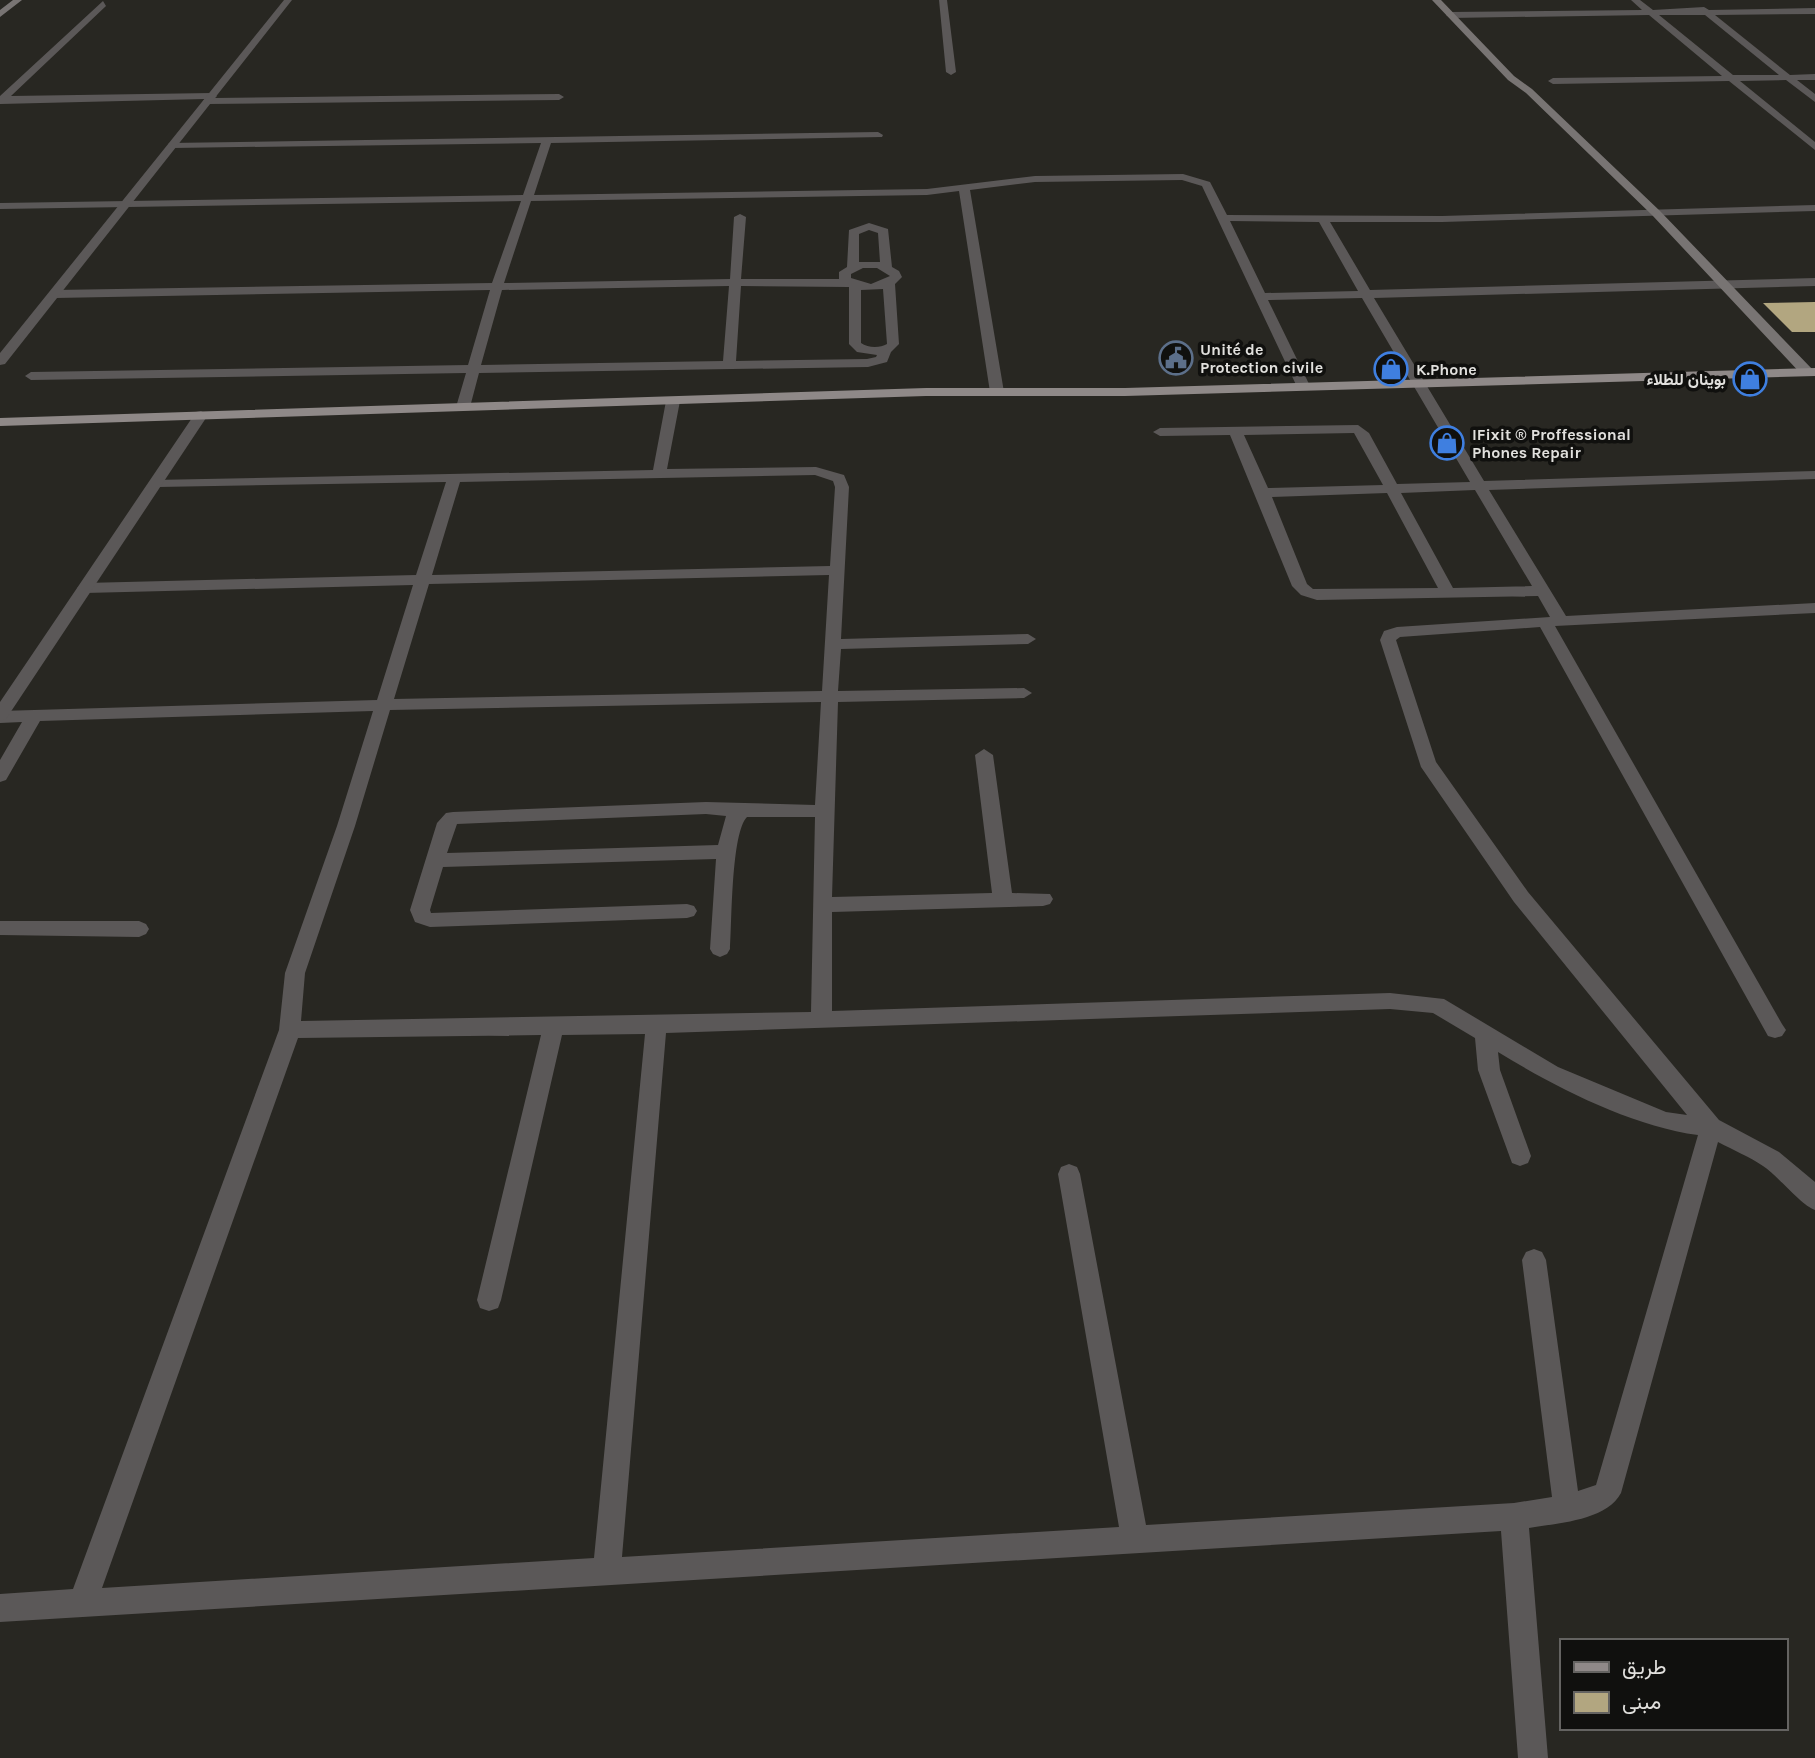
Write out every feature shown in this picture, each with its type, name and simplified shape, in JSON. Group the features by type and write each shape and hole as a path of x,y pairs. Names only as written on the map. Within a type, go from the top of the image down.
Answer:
{"main road":[{"path":"0,15 18,0"},
{"path":"1436,0 1511,78 1530,91 1656,213 1813,375"},
{"path":"1463,11 1475,24"},
{"path":"1518,69 1527,78 1530,91"},
{"path":"0,422 997,392 1125,392 1813,375"}],"street":[{"path":"0,361 288,0"},
{"path":"943,0 951,72"},
{"path":"1582,0 1597,14"},
{"path":"1635,0 1815,148"},
{"path":"1691,0 1815,99"},
{"path":"1,100 103,4"},
{"path":"1450,15 1463,11 1597,14 1815,11"},
{"path":"1553,81 1815,77"},
{"path":"1,100 559,97"},
{"path":"173,145 878,135"},
{"path":"463,407 498,282 547,140"},
{"path":"0,206 964,189 1035,179 1189,177 1206,184 1303,386"},
{"path":"964,189 997,392"},
{"path":"1223,218 1442,219 1815,208"},
{"path":"729,365 740,217"},
{"path":"1323,219 1417,383 1482,485 1543,591 1553,621 1775,1031"},
{"path":"886,267 884,231 869,226 853,232 851,268 844,276 852,284 855,344 867,351 885,350 893,344 889,284"},
{"path":"55,294 239,287 736,278 818,273 870,264 886,267 895,273 896,277 889,284 872,287 736,278"},
{"path":"1261,297 1815,282"},
{"path":"64,284 239,287"},
{"path":"31,376 868,363 882,359 885,350"},
{"path":"659,474 673,401"},
{"path":"0,716 201,415"},
{"path":"1160,432 1357,429 1363,433 1448,593"},
{"path":"1235,431 1300,586 1307,592 1317,595 1543,591"},
{"path":"158,483 816,471 839,478 842,487 829,697 822,905 822,1020"},
{"path":"1263,493 1815,475"},
{"path":"82,1603 290,1030 295,973 346,826 454,478"},
{"path":"85,588 837,570"},
{"path":"1711,1127 1521,897 1427,763 1388,640 1390,635 1397,632 1815,608"},
{"path":"832,644 1028,639"},
{"path":"0,716 384,705 1024,693"},
{"path":"0,776 34,716"},
{"path":"984,755 1003,900"},
{"path":"687,911 430,920 422,917 420,910 446,823 453,818 706,808 825,811"},
{"path":"720,949 726,852 733,820 744,811"},
{"path":"435,860 726,852"},
{"path":"822,905 1043,899"},
{"path":"0,928 139,929"},
{"path":"290,1030 656,1026 1390,1001 1437,1005 1550,1073 1664,1121 1711,1127 1771,1160 1807,1189 1815,1200"},
{"path":"607,1571 656,1026"},
{"path":"489,1300 553,1027"},
{"path":"1485,1032 1489,1070 1520,1156"},
{"path":"0,1608 1514,1517 1566,1508 1605,1496 1612,1484 1711,1127"},
{"path":"1069,1174 1135,1539"},
{"path":"1534,1260 1566,1508"},
{"path":"1514,1517 1533,1758"}],"building":[{"path":"1815,302 1815,332 1792,332 1763,303"}],"place":[{"name":"Unité de Protection civile","path":"1176,358"},
{"name":"K.Phone","path":"1391,369"},
{"name":"بوينان للطلاء","path":"1750,379"},
{"name":"IFixit ® Proffessional Phones Repair","path":"1447,443"}]}
